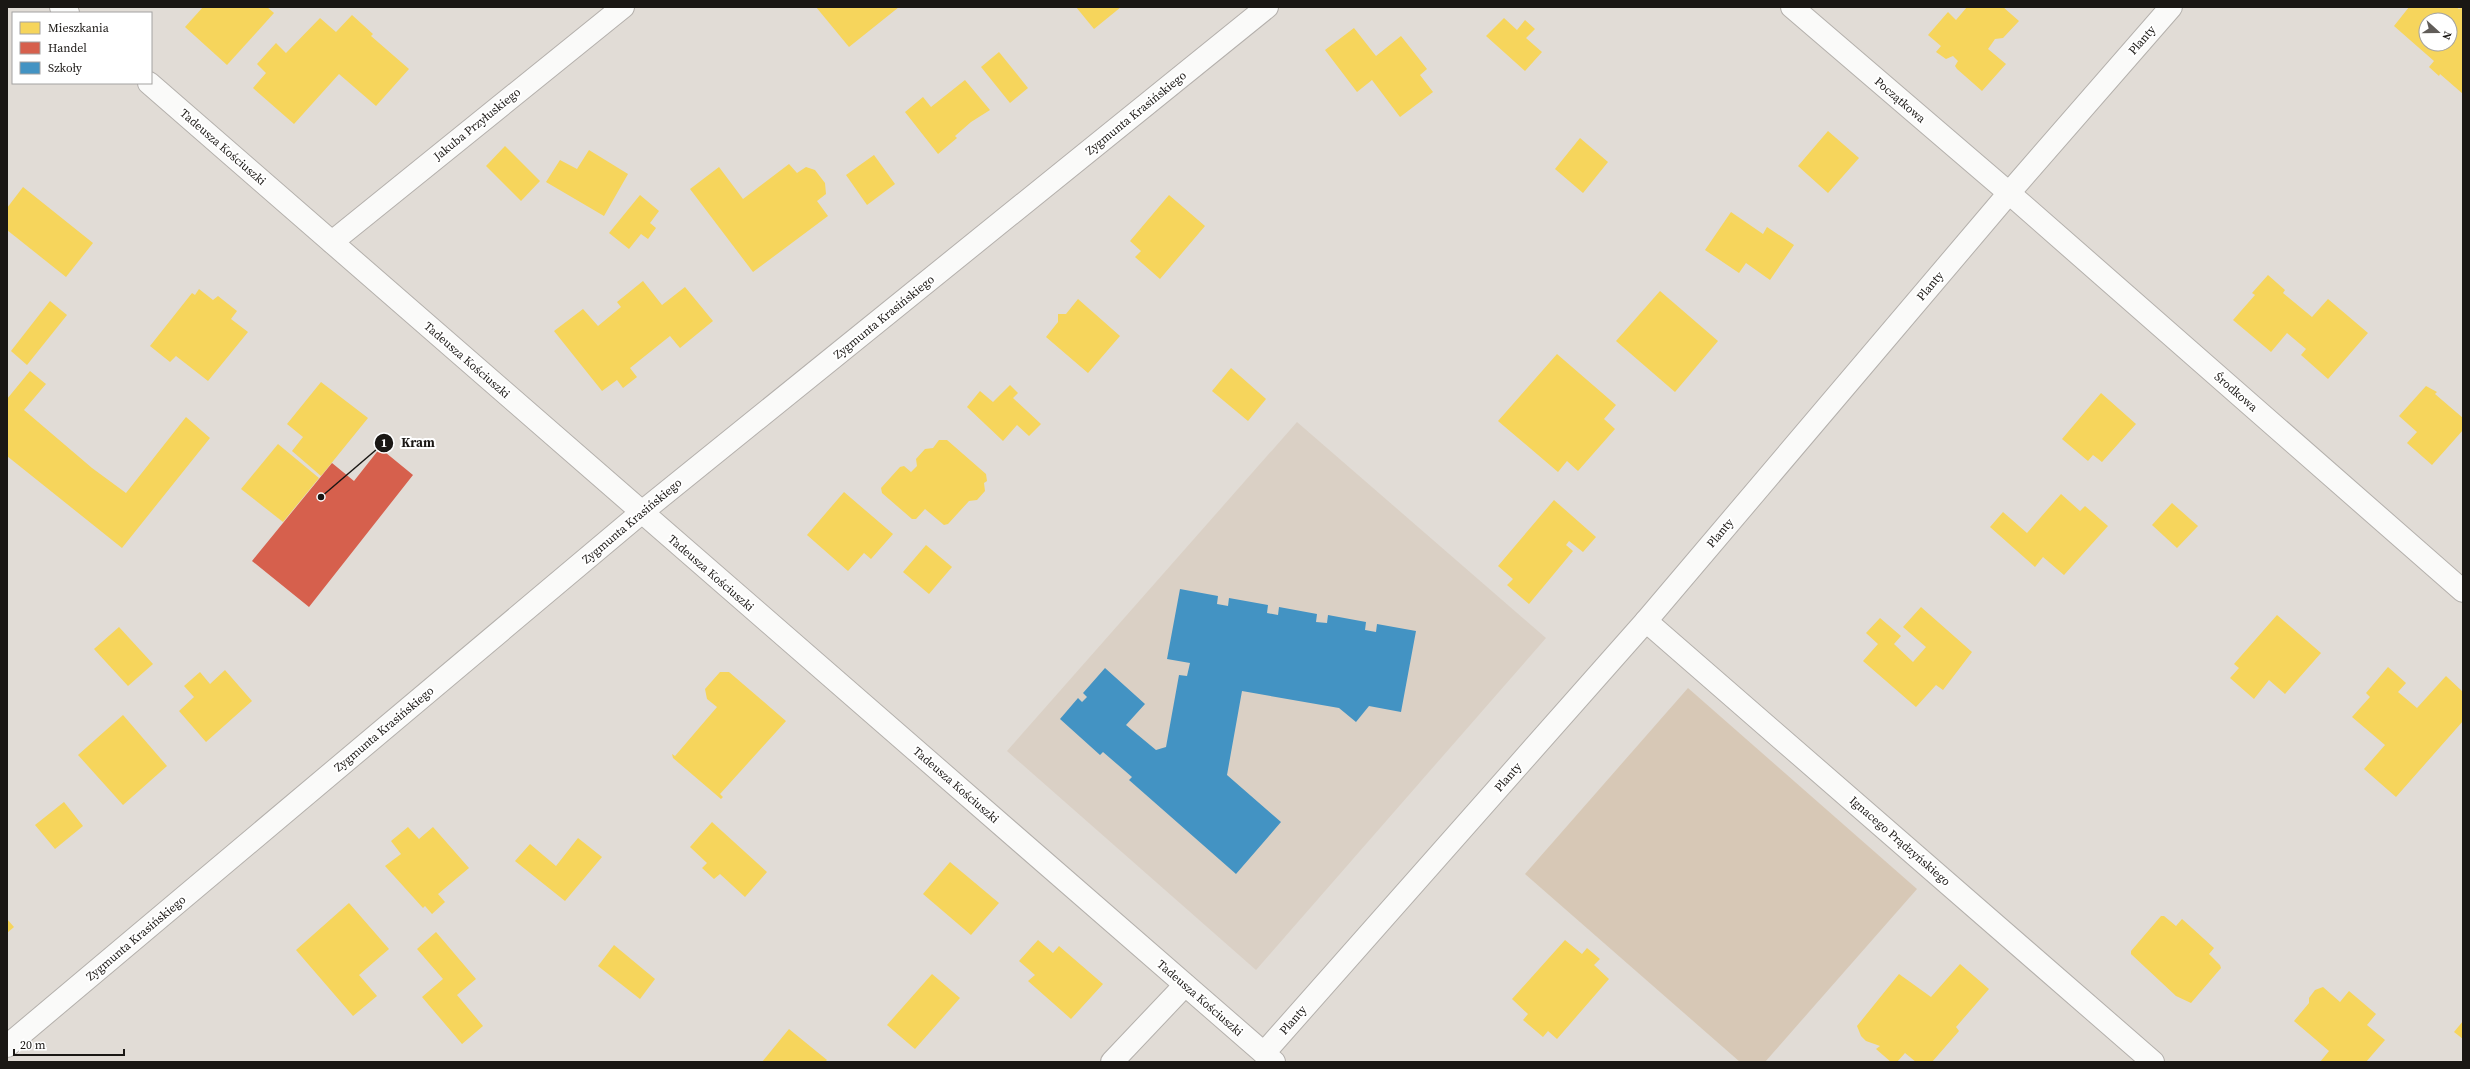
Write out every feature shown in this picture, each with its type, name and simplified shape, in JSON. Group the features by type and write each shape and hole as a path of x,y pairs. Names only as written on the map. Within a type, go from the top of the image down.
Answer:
{"street":[{"name":"Jakuba Przyłuskiego","path":"332,242 623,7"},
{"name":"Zygmunta Krasińskiego","path":"7,1046 642,512 1267,7"},
{"name":"Początkowa","path":"1792,7 2009,193"},
{"name":"Planty","path":"1269,1058 1646,621 2009,193 2171,7"},
{"name":"Tadeusza Kościuszki","path":"150,84 1269,1058"},
{"name":"Środkowa","path":"2009,193 2463,590"},
{"name":"Ignacego Prądzyńskiego","path":"1646,621 2153,1062"},
{"path":"1112,1062 1184,985"}],"shaded area":[{"path":"1297,422 1546,638 1256,970 1007,751"},
{"path":"1688,688 1917,889 1765,1062 1740,1062 1525,874"}],"building: Mieszkania":[{"path":"203,7 267,7 274,13 227,65 185,27"},
{"path":"816,7 899,7 849,47"},
{"path":"1076,7 1121,7 1094,29"},
{"path":"1967,7 2003,7 2019,21 2003,38 1995,39 1988,49 2006,64 1982,91 1957,69 1955,66 1958,61 1953,56 1946,59 1936,52 1941,46 1928,35 1948,12 1956,20"},
{"path":"2409,7 2456,7 2459,9 2463,7 2463,94 2440,74 2439,76 2429,67 2434,61 2424,52 2458,52 2458,12 2418,12 2418,47 2394,26"},
{"path":"352,15 373,34 371,36 409,69 376,106 339,74 294,124 253,88 266,73 257,64 276,43 286,53 320,18 336,32"},
{"path":"1504,18 1517,30 1525,20 1535,29 1526,38 1542,52 1525,71 1486,36"},
{"path":"1354,28 1376,56 1401,36 1427,69 1420,75 1433,92 1400,117 1372,80 1357,92 1325,50"},
{"path":"999,52 1028,88 1010,103 981,67"},
{"path":"965,80 990,110 971,122 955,136 957,138 938,154 905,112 923,97 931,107"},
{"path":"1828,131 1859,158 1828,193 1798,166"},
{"path":"1580,138 1608,162 1583,193 1555,169"},
{"path":"505,146 540,181 521,201 486,166"},
{"path":"589,150 628,174 604,216 546,182 560,160 577,169"},
{"path":"874,155 895,184 867,205 846,175"},
{"path":"789,164 797,173 806,167 815,170 825,183 826,194 817,201 828,216 753,272 690,189 719,167 743,199"},
{"path":"23,187 93,243 66,277 7,230 7,208"},
{"path":"640,195 659,211 650,223 656,228 648,239 641,234 629,249 609,233"},
{"path":"1169,195 1205,226 1160,279 1135,257 1141,251 1130,241"},
{"path":"1731,212 1763,234 1767,227 1794,245 1770,280 1746,263 1739,273 1705,250"},
{"path":"2268,275 2285,290 2283,293 2312,317 2328,299 2368,333 2328,379 2301,355 2306,349 2287,333 2271,352 2233,320 2255,295 2252,293"},
{"path":"643,281 662,305 685,287 713,321 680,348 670,336 630,368 637,377 623,388 617,380 602,391 554,331 583,309 598,326 621,307 617,302"},
{"path":"199,289 213,300 218,296 237,311 231,319 248,332 208,381 176,356 170,362 150,346 192,293 195,295"},
{"path":"1660,291 1718,341 1675,392 1616,341"},
{"path":"1078,299 1120,336 1088,373 1046,337 1058,322 1058,314 1066,314"},
{"path":"50,301 67,315 27,365 11,351"},
{"path":"1557,354 1616,405 1604,419 1615,429 1578,471 1567,461 1558,472 1498,421"},
{"path":"1231,368 1266,399 1248,421 1212,391"},
{"path":"30,371 46,384 24,410 92,468 126,493 186,417 210,438 122,548 7,456 7,399"},
{"path":"321,382 368,418 321,476 292,451 303,437 287,424"},
{"path":"1010,385 1018,393 1013,398 1041,424 1029,436 1017,425 1003,441 967,407 980,391 993,402"},
{"path":"2426,386 2437,392 2435,394 2463,418 2463,430 2432,465 2407,443 2417,432 2399,416"},
{"path":"2101,393 2136,424 2102,462 2093,455 2088,461 2062,439"},
{"path":"939,440 947,440 986,474 987,481 984,483 985,491 977,500 969,501 948,524 944,525 925,509 916,519 912,519 882,493 881,488 900,467 904,466 911,472 917,466 916,459 925,449 933,448"},
{"path":"278,444 319,478 283,522 241,489"},
{"path":"844,492 893,534 871,559 864,553 848,571 807,535"},
{"path":"2061,494 2080,511 2085,506 2108,526 2064,575 2043,557 2035,567 1990,527 2003,512 2027,533"},
{"path":"1554,500 1596,537 1583,552 1569,541 1566,545 1573,551 1529,604 1507,585 1513,579 1498,566"},
{"path":"2172,503 2198,526 2177,548 2152,525"},
{"path":"926,545 952,567 929,594 903,572"},
{"path":"1921,607 1972,652 1943,690 1936,685 1916,707 1863,661 1878,644 1866,633 1880,618 1901,636 1894,644 1913,662 1926,647 1903,627"},
{"path":"2277,615 2321,653 2285,694 2269,680 2254,699 2230,678 2239,668 2234,664"},
{"path":"119,627 153,664 128,686 94,649"},
{"path":"2388,667 2406,683 2398,692 2417,708 2446,676 2463,692 2463,721 2396,797 2364,769 2385,745 2352,717 2370,697 2366,693"},
{"path":"225,670 252,701 206,742 179,711 194,697 184,686 200,672 210,684"},
{"path":"720,672 729,672 786,721 720,794 723,797 721,799 673,758 672,754 675,756 717,707 707,699 705,689"},
{"path":"123,715 167,766 123,805 78,755"},
{"path":"64,802 83,826 55,849 35,825"},
{"path":"712,822 767,872 745,897 720,874 714,879 702,868 707,863 690,847"},
{"path":"408,827 419,839 433,827 469,868 438,894 445,902 432,914 425,906 423,908 385,866 401,854 391,841"},
{"path":"578,838 602,857 565,901 515,861 530,844 556,866"},
{"path":"950,862 999,903 971,935 923,894"},
{"path":"349,903 389,949 359,975 377,996 353,1016 296,950"},
{"path":"2161,916 2164,916 2176,926 2182,919 2214,948 2209,954 2220,965 2221,968 2191,1003 2176,996 2131,954 2131,951"},
{"path":"7,919 14,927 7,933"},
{"path":"436,932 476,979 457,995 483,1026 462,1044 422,997 443,979 417,949"},
{"path":"1038,940 1053,953 1059,946 1103,984 1071,1019 1028,981 1035,975 1019,961"},
{"path":"1565,940 1582,954 1587,948 1600,959 1594,965 1609,979 1557,1039 1548,1031 1543,1037 1523,1020 1528,1014 1512,999"},
{"path":"614,945 655,979 640,999 598,966"},
{"path":"1960,964 1989,989 1956,1027 1959,1031 1932,1062 1916,1062 1905,1053 1897,1062 1891,1062 1876,1049 1880,1046 1866,1041 1861,1036 1857,1026 1899,974 1931,997"},
{"path":"932,974 960,998 915,1049 887,1025"},
{"path":"2323,987 2340,1002 2349,991 2376,1014 2367,1025 2385,1040 2366,1062 2320,1062 2329,1051 2294,1021 2309,1003 2309,998 2315,990"},
{"path":"2463,1021 2463,1039 2454,1032"},
{"path":"789,1029 827,1060 825,1062 762,1062"}],"building: Handel":[{"path":"380,448 413,475 309,607 252,561 332,463 354,481"}],"building: Szkoły":[{"path":"1180,589 1218,596 1217,604 1228,606 1229,598 1268,605 1267,613 1278,615 1279,607 1317,614 1316,622 1327,623 1328,615 1366,622 1365,630 1376,632 1377,624 1416,631 1401,712 1369,706 1356,722 1339,708 1242,691 1227,775 1281,822 1236,874 1129,780 1132,777 1103,752 1100,755 1060,719 1078,698 1082,702 1087,697 1083,693 1105,668 1145,704 1126,725 1156,750 1166,747 1179,675 1187,676 1190,663 1167,659"}],"place":[{"name":"Kram","path":"321,497"}]}
